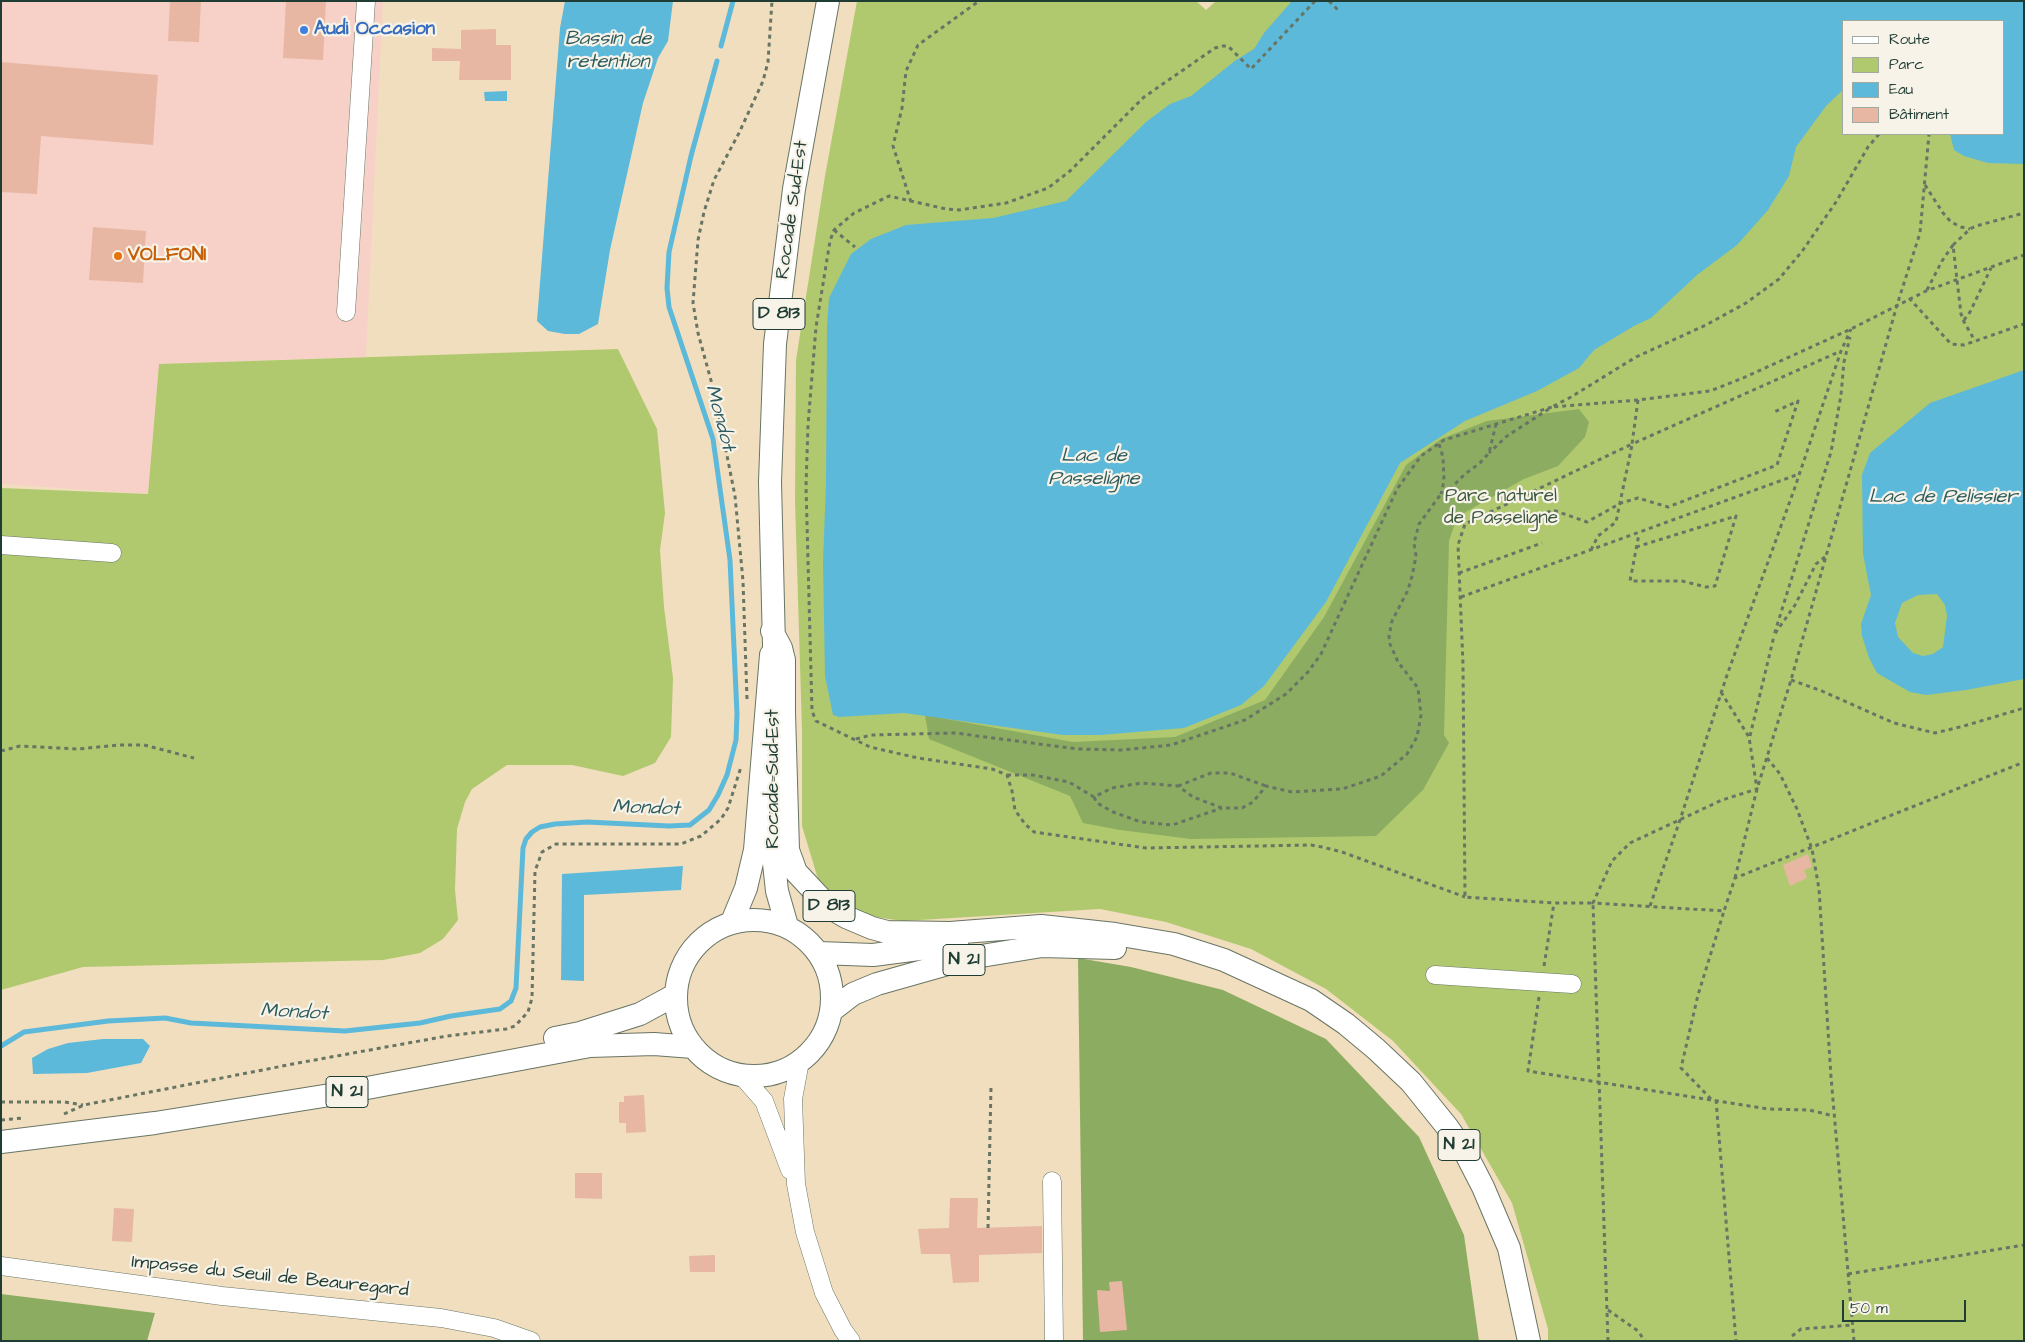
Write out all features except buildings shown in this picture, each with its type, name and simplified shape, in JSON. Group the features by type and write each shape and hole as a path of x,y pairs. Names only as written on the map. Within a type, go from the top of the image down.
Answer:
{"main road":[{"name":"Rocade Sud-Est","path":"732,922 746,888 755,850 772,631 770,482 775,344 794,189 828,1"},
{"name":"Rocade Sud-Est","path":"772,631 775,654 773,854 777,892 786,926"},
{"name":"D 813","path":"772,631 781,648 784,660 788,850 796,872 834,910 872,928 886,932 950,932 1041,926 1115,934"},
{"path":"760,919 786,926 805,938 819,953 828,971 832,991 831,1011 825,1030 815,1047 800,1061 782,1071 763,1076 742,1076 724,1070 707,1061 692,1047 680,1022 677,1013 676,995 680,971 692,950 710,933 732,922 760,919"},
{"name":"N 21","path":"819,953 873,955 1039,935 1115,934 1174,944 1224,960 1310,1000 1346,1024 1411,1082 1466,1154 1484,1187 1509,1248 1529,1341"},
{"name":"N 21","path":"831,1011 853,994 877,984 969,958 1042,946 1106,947 1160,955 1204,967 1275,994 1333,1026 1359,1046 1394,1078 1434,1124 1455,1153 1486,1211 1497,1240 1518,1326 1519,1341"},
{"name":"N 21","path":"1,1131 140,1113 374,1077 580,1033 640,1014 676,995"},
{"name":"N 21","path":"1,1142 155,1123 330,1095 590,1046 654,1044 692,1047"}],"street":[{"path":"346,312 366,1"},
{"path":"1,545 112,553"},
{"path":"1435,976 1572,984"},
{"path":"800,1061 793,1099 796,1184 805,1232 824,1293 843,1330 852,1341"},
{"path":"742,1076 764,1101 796,1184"},
{"path":"1052,1181 1054,1341"},
{"name":"Impasse du Seuil de Beauregard","path":"1,1266 222,1296 440,1318 494,1328 531,1341"}],"path":[{"path":"747,706 743,581 735,496 715,395 702,349 693,303 698,240 704,212 714,180 739,133 763,81 768,62 772,1"},
{"path":"912,202 893,146 902,108 906,71 918,45 979,1"},
{"path":"1266,786 1253,802 1242,808 1222,808 1172,826 1141,822 1113,812 1097,803 1094,797 1069,782 1033,775 1007,775 992,769 887,752 870,747 816,721 812,711 806,495 808,425 816,326 830,241 834,230 854,213 889,196 958,210 1006,203 1048,188 1070,171 1144,97 1215,48 1228,46 1251,69 1316,1"},
{"path":"1329,1 1340,12"},
{"path":"1441,494 1448,491 1465,474 1480,463 1507,436 1552,407 1636,357 1706,325 1746,303 1778,279 1803,250 1836,202 1868,147 1878,135"},
{"path":"1711,1099 1681,1068 1698,994 1735,878 1757,789 1791,680 1897,306 1920,233 1929,135"},
{"path":"1925,184 1943,213 1951,222 1970,229"},
{"path":"1926,291 1953,245 1970,229 2024,213"},
{"path":"834,230 855,247"},
{"path":"1953,245 1962,317 1975,341"},
{"path":"856,739 871,735 955,733 1086,750 1122,750 1171,745 1245,720 1281,698 1308,672 1321,654 1397,489 1421,456 1439,444 1460,434 1552,407 1710,392 1851,329 1909,298 2024,255"},
{"path":"1962,317 1964,320 1970,312 1991,268"},
{"path":"1909,298 1951,344 1964,345 2024,324"},
{"path":"1650,906 1721,692 1841,351 1851,329"},
{"path":"1757,789 1750,737 1774,636 1831,452 1841,395 1844,362 1851,329"},
{"path":"1465,897 1461,597 1458,545 1465,524 1632,444 1841,351"},
{"path":"1591,550 1598,536 1616,522 1632,444 1638,400"},
{"path":"1532,519 1553,510 1587,522 1621,503 1638,498 1668,508 1778,465 1798,401 1772,413"},
{"path":"1488,453 1496,424"},
{"path":"1094,797 1112,788 1141,783 1178,786 1211,773 1230,773 1266,786 1292,792 1342,789 1381,776 1407,754 1417,737 1421,716 1418,688 1398,662 1390,644 1389,636 1392,621 1408,590 1412,576 1416,556 1414,543 1419,524 1441,494 1444,481 1443,457 1439,444"},
{"path":"1461,597 1799,474"},
{"path":"1636,547 1736,516 1715,586 1682,581 1630,581 1636,547 1639,533"},
{"path":"1459,573 1542,543"},
{"path":"1774,636 1795,605 1816,564 1826,557"},
{"path":"1791,680 1822,691 1894,723 1935,732 1964,726 2024,708"},
{"path":"1721,692 1750,737"},
{"path":"1,751 20,746 78,749 119,745 144,745 194,758"},
{"path":"1767,758 1780,774 1789,791 1812,849 1819,889 1834,1116 1854,1341"},
{"path":"56,1114 66,1114 84,1105 298,1062 447,1036 506,1030 515,1026 528,1012 532,998 535,871 542,852 556,844 681,844 701,836 721,819 728,808 743,762"},
{"path":"1735,878 1812,849 2024,762"},
{"path":"1007,775 1015,810 1025,824 1034,832 1136,847 1322,847 1342,852 1465,897 1554,902 1593,902 1724,911"},
{"path":"1178,786 1194,797 1222,808"},
{"path":"1608,1341 1593,902 1612,861 1630,843 1722,800 1757,789"},
{"path":"1554,902 1528,1071 1768,1109 1809,1110 1834,1116"},
{"path":"988,1228 992,1087"},
{"path":"1716,1100 1736,1341"},
{"path":"1,1102 65,1102 84,1105"},
{"path":"1,1120 29,1117"},
{"path":"1848,1274 2024,1245"},
{"path":"1607,1310 1638,1331 1645,1341"},
{"path":"1792,1336 1801,1329 1852,1325"}],"shaded area":[{"path":"1,1 383,1 366,357 159,364 148,494 1,484"}],"green space":[{"name":"Parc naturel de Passeligne","path":"857,1 1196,1 1206,10 1216,1 2024,1 2024,1341 1548,1341 1548,1329 1512,1203 1461,1114 1393,1041 1326,989 1251,949 1166,922 1100,909 903,921 854,914 818,879 802,826 802,730 795,501 796,360 825,176"},
{"path":"618,349 657,429 665,513 660,550 664,607 673,678 671,737 655,763 623,776 572,765 507,765 472,789 465,802 457,829 455,890 458,920 443,939 420,953 383,960 83,967 1,990 1,488 148,494 159,364"},
{"path":"1579,409 1589,422 1585,437 1558,466 1524,479 1457,517 1449,541 1444,735 1449,743 1423,790 1376,836 1191,839 1120,830 1083,823 1070,796 929,739 925,715 1073,742 1175,737 1265,700 1324,617 1406,465 1441,439 1487,421"},
{"path":"1078,958 1131,967 1223,990 1326,1039 1419,1137 1464,1235 1479,1341 1083,1341"},
{"path":"1,1294 155,1313 147,1341 1,1341"}],"water":[{"name":"Bassin de retention","path":"565,1 673,1 668,41 658,58 643,103 610,250 598,324 579,334 548,331 537,321 560,28"},
{"name":"Lac de Passeligne","path":"1292,1 2024,1 2024,164 1988,163 1964,156 1954,150 1950,135 2005,135 2005,20 1842,20 1842,91 1826,106 1796,147 1789,176 1768,210 1737,245 1697,275 1651,318 1594,350 1579,368 1537,391 1465,421 1400,463 1326,602 1264,686 1241,705 1184,728 1100,735 1063,735 904,713 839,717 833,715 825,676 823,562 826,483 827,326 829,298 851,254 871,239 906,225 993,218 1066,201 1146,122 1170,104 1191,96 1236,60 1254,49 1264,33"},
{"path":"507,91 507,101 485,101 484,92"},
{"name":"Lac de Pelissier","path":"2024,370 2024,679 1966,690 1926,695 1910,692 1877,673 1869,658 1862,636 1861,624 1871,595 1863,554 1862,475 1870,453 1930,403","holes":["1937,594 1945,605 1947,616 1943,647 1933,654 1923,656 1913,653 1898,637 1895,623 1902,603 1918,595"]},
{"path":"683,866 681,890 584,895 584,981 561,980 562,874"},
{"path":"103,1039 143,1039 150,1046 141,1063 87,1073 33,1074 32,1058 48,1049 68,1043"}],"waterway":[{"path":"721,46 733,1"},
{"name":"Mondot","path":"1,1046 24,1032 108,1021 165,1018 191,1023 345,1031 420,1023 451,1016 500,1009 511,1001 516,988 523,848 526,839 532,832 540,827 555,824 587,822 669,826 690,825 709,810 727,775 736,740 737,714 730,560 713,439 669,307 667,288 669,252 691,156 717,61"}],"place":[{"name":"Audi Occasion","path":"304,30"},
{"name":"VOLFONI","path":"118,256"}]}
